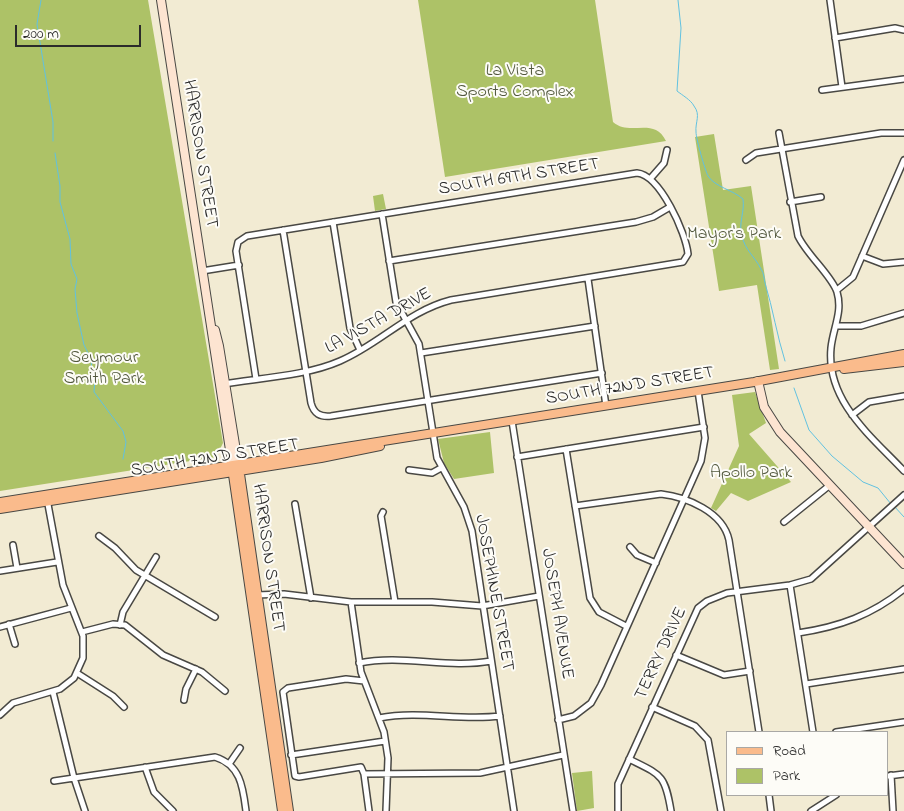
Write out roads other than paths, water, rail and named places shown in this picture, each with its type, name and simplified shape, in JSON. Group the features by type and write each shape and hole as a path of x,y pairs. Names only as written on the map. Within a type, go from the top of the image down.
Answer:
{"main road":[{"name":"HARRISON STREET","path":"161,0 202,271 222,384 289,811"},
{"name":"SOUTH 72ND STREET","path":"0,509 47,498 433,433 832,369 904,354"},
{"name":"SOUTH 72ND STREET","path":"832,369 904,362"},
{"path":"758,381 761,398 780,432 904,564"},
{"name":"SOUTH 72ND STREET","path":"0,502 47,498"},
{"name":"HARRISON STREET","path":"254,595 282,811"}],"street":[{"path":"830,0 842,87"},
{"path":"835,38 895,28 904,30"},
{"path":"822,90 904,79"},
{"path":"779,133 795,228 803,248 837,290 840,307 831,347 832,369 837,391 852,415 904,471"},
{"path":"746,160 756,153 881,133 904,133"},
{"path":"389,261 636,222 653,217 670,207 650,179 664,163 667,150"},
{"path":"837,290 853,277 902,172 904,160"},
{"name":"SOUTH 69TH STREET","path":"238,265 236,251 238,242 245,236 631,174 642,174 650,179"},
{"path":"790,202 821,197"},
{"name":"LA VISTA DRIVE","path":"222,384 306,370 339,362 406,319 426,308 451,300 588,279 680,262 688,257 684,236 670,207"},
{"name":"JOSEPHINE STREET","path":"382,214 396,302 416,337 421,353 433,433 441,468 469,520 514,811"},
{"path":"332,222 350,328 360,350"},
{"path":"283,230 312,406 317,414 326,416 602,373"},
{"path":"862,256 883,264 904,262"},
{"path":"202,271 238,265 256,379"},
{"path":"588,279 606,406"},
{"path":"836,326 861,326 904,313"},
{"path":"421,353 595,326"},
{"path":"558,720 574,716 591,703 684,501 700,461 705,438 698,391"},
{"path":"852,415 869,402 904,396"},
{"name":"JOSEPH AVENUE","path":"512,421 573,811"},
{"path":"517,457 704,427"},
{"path":"566,449 590,598 599,612 626,626"},
{"path":"409,470 432,473 441,468"},
{"path":"784,522 830,485"},
{"path":"575,506 649,494 670,495 712,513 724,526 729,540 759,731"},
{"name":"TERRY DRIVE","path":"618,811 618,784 698,608 715,596 811,579 904,495"},
{"path":"0,715 5,709 17,702 53,692 67,684 77,673 84,653 82,632 71,608 57,562 47,498"},
{"path":"295,504 312,598"},
{"path":"383,512 381,516 395,602"},
{"path":"99,536 115,548 132,567 215,617"},
{"path":"13,545 17,568"},
{"path":"630,547 637,555 656,563"},
{"path":"120,624 124,612 156,556"},
{"path":"0,571 57,562"},
{"path":"790,584 813,731"},
{"path":"798,633 836,626 860,618 904,588"},
{"path":"254,595 284,594 351,602 482,606 539,596"},
{"path":"351,602 359,663 364,681 380,718 385,742 388,774 386,811"},
{"path":"0,627 52,615 71,608"},
{"path":"9,624 15,644"},
{"path":"82,632 120,624 132,629 163,655 196,669 212,679 225,691"},
{"path":"676,656 724,675 750,671"},
{"path":"359,663 390,659 461,664 491,661"},
{"path":"184,700 186,689 196,669"},
{"path":"806,684 904,669"},
{"path":"77,673 113,696 124,707"},
{"path":"364,681 346,679 288,688 284,692 294,774 299,777 361,767 364,774 368,811"},
{"path":"53,692 74,778 85,811"},
{"path":"0,705 5,709"},
{"path":"652,707 695,726 708,740 721,811"},
{"path":"380,718 412,714 467,718 500,716"},
{"path":"843,731 904,722"},
{"path":"291,755 385,742"},
{"path":"229,764 240,748"},
{"path":"364,774 480,773 563,755"},
{"path":"54,781 209,757 220,758 229,764 240,778 246,811"},
{"path":"629,760 661,777 666,785 671,811"},
{"path":"145,767 154,792 173,811"},
{"path":"894,811 889,776 904,774"},
{"path":"769,796 771,811"},
{"path":"811,811 833,796"}],"waterway":[{"path":"41,0 37,24 53,122 53,141"},
{"path":"678,0 681,28 677,91 691,102 696,109 696,136 708,176 715,183 743,199 742,236 745,245 763,272 785,361"},
{"path":"55,153 60,186 60,202 70,239 71,264 77,279 75,289 77,313 84,345 91,359 92,372 95,378 94,392 123,431 126,442 123,459"},
{"path":"794,388 809,430 832,456 863,482 878,488 891,504"},
{"path":"894,506 904,517"}],"park label":[{"name":"La Vista Sports Complex","path":"515,82"},
{"name":"Mayor's Park","path":"734,235"},
{"name":"Seymour Smith Park","path":"104,369"},
{"name":"Apollo Park","path":"751,474"}]}
